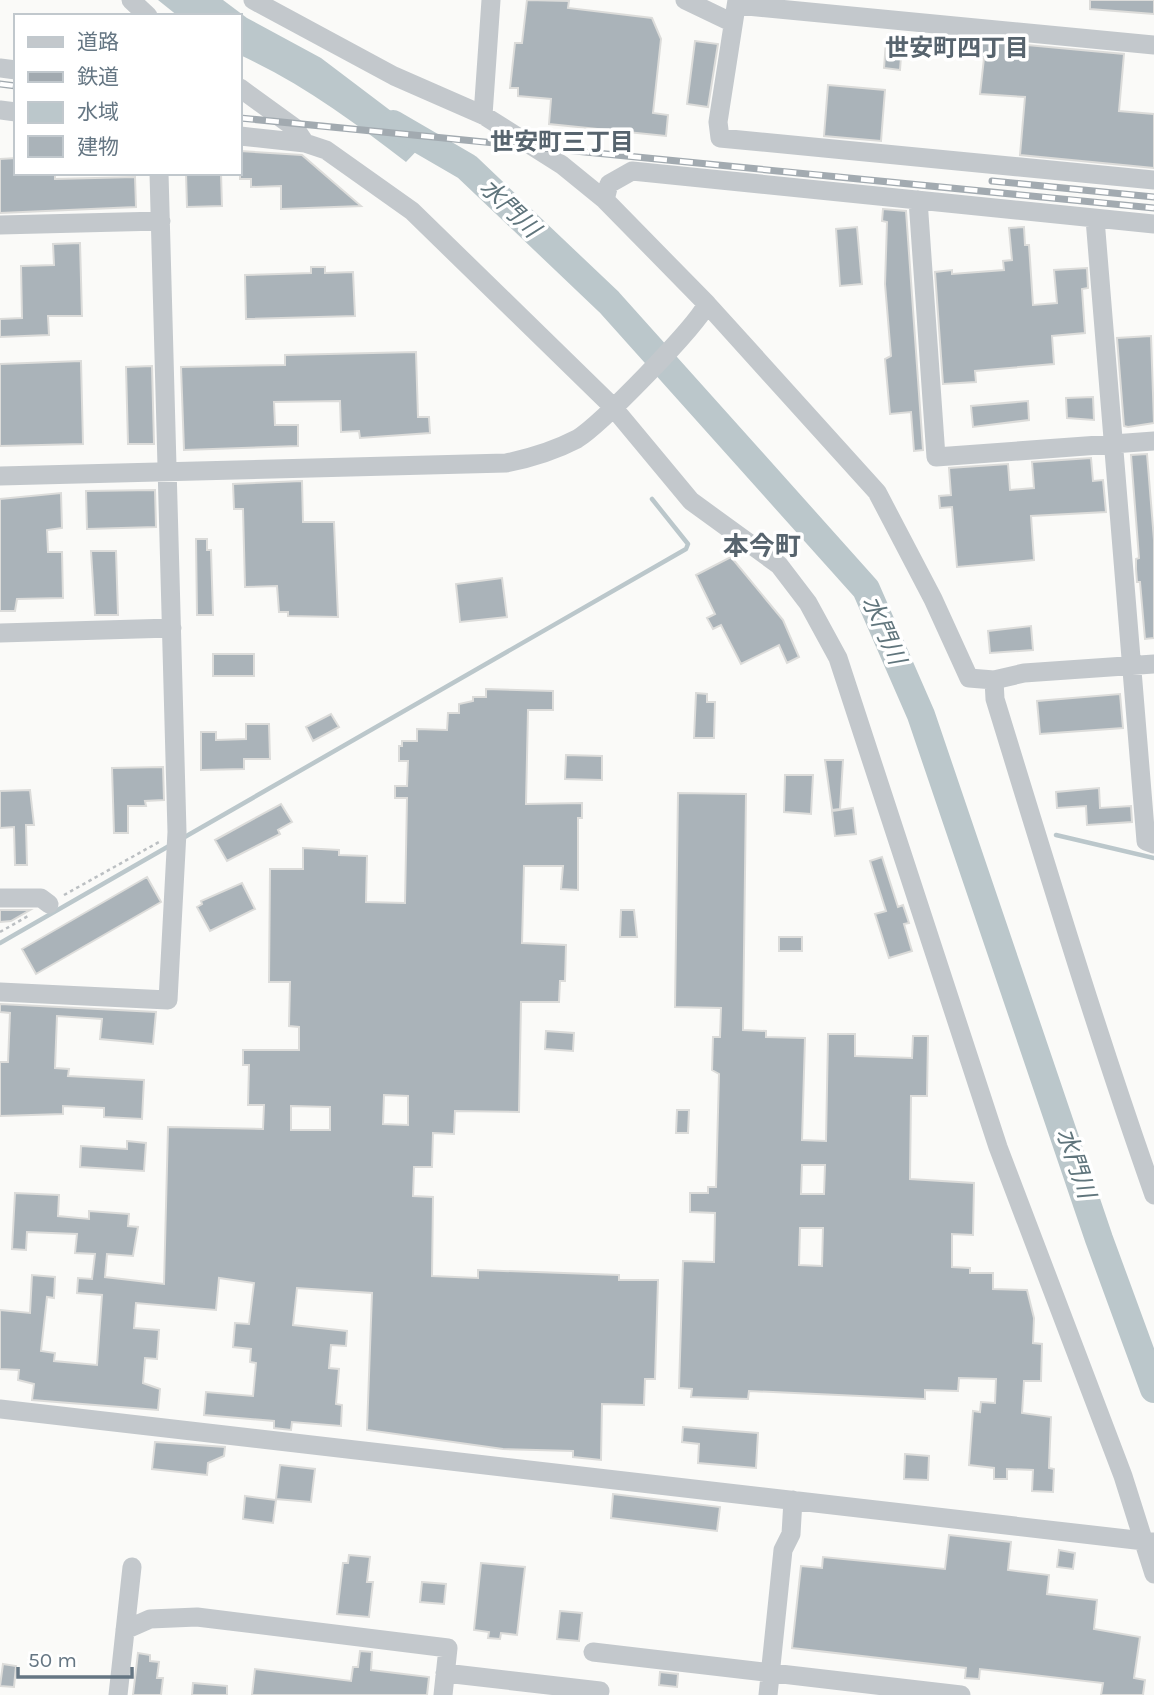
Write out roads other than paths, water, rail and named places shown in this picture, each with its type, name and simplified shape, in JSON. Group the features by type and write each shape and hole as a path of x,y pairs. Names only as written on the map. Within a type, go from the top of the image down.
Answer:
{"street":[{"path":"131,0 146,14"},
{"path":"253,0 394,76 483,115 562,165 605,201 877,492 933,599 969,678 994,680 1024,673 1154,664"},
{"path":"483,115 491,0"},
{"path":"685,0 736,9 1154,45"},
{"path":"736,9 718,122 720,138 1154,180"},
{"path":"242,89 295,128 305,143"},
{"path":"242,136 305,143 326,150 412,211 618,401 691,501 779,565 808,603 838,658 998,1147 1148,1542 1154,1574"},
{"path":"605,201 609,184 632,171 1154,225"},
{"path":"0,992 168,1000 177,832 159,175"},
{"path":"918,200 936,457 1154,441"},
{"path":"1095,219 1146,841 1154,844"},
{"path":"0,225 161,221"},
{"path":"0,476 506,463 541,456 579,437 618,401 705,308"},
{"path":"0,633 172,628"},
{"path":"994,680 995,699 1033,823 1116,1087 1154,1195"},
{"path":"0,898 41,898 49,904"},
{"path":"0,1409 1148,1542"},
{"path":"768,1695 783,1550 791,1534 793,1500"},
{"path":"118,1695 132,1567"},
{"path":"125,1630 150,1619 197,1617 448,1648 443,1695"},
{"path":"593,1652 961,1695"},
{"path":"445,1674 600,1691"}],"water":[{"path":"158,0 223,0 242,14 176,14"},
{"path":"242,14 321,58 428,139 406,162 326,104 242,56"}],"waterway":[{"name":"水門川","path":"393,124 467,167 609,302 866,589 921,715 1099,1239 1154,1389"},
{"path":"183,838 686,549 688,544 652,499"},
{"path":"1056,835 1154,858"},
{"path":"0,943 169,846"}],"railway":[{"path":"0,84 14,86"},
{"path":"242,118 1154,208"},
{"path":"992,181 1154,197"}],"district":[{"name":"世安町四丁目","path":"957,48"},
{"name":"世安町三丁目","path":"562,142"},
{"name":"本今町","path":"762,546"}]}
